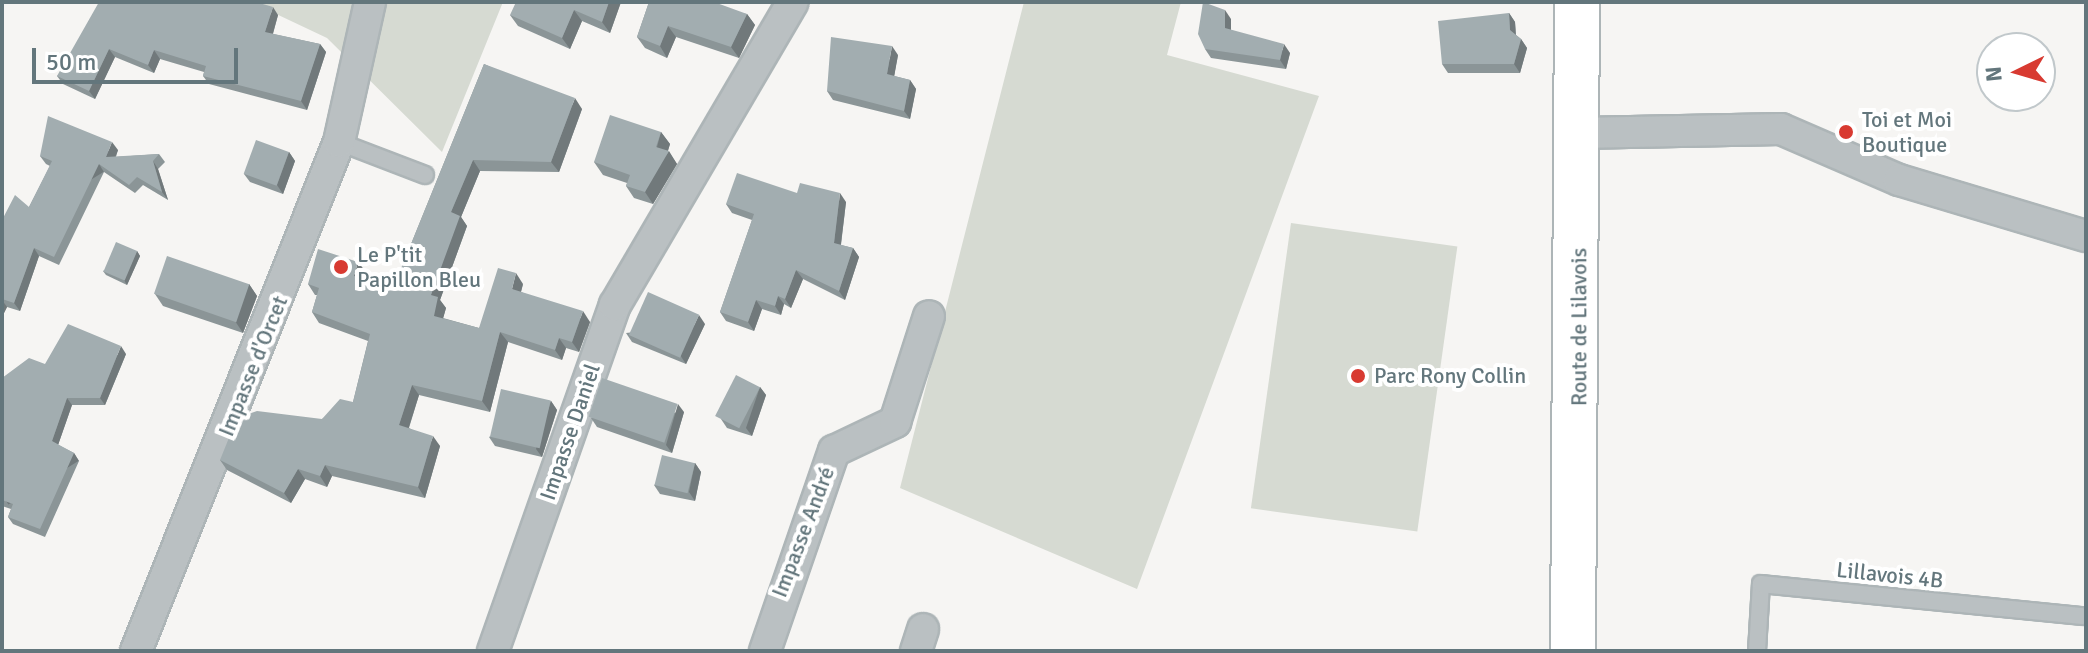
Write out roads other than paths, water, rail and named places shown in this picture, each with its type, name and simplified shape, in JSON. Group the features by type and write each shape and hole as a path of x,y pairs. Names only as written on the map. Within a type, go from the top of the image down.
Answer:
{"main road":[{"name":"Route de Lilavois","path":"1573,651 1579,133 1577,2"}],"street":[{"name":"Impasse d'Orcet","path":"136,651 339,142 349,75 370,2"},
{"name":"Impasse Daniel","path":"493,651 615,305 793,2"},
{"path":"1579,133 1781,129 1899,180 2086,236"},
{"name":"Impasse André","path":"765,651 834,451 895,422 929,316"}],"lane":[{"path":"339,142 425,175"},
{"name":"Lillavois 4B","path":"1757,651 1761,584 2082,616"}],"place":[{"name":"Toi et Moi Boutique","path":"1846,132"},
{"name":"Le P'tit Papillon Bleu","path":"341,267"},
{"name":"Parc Rony Collin","path":"1358,376"}]}
